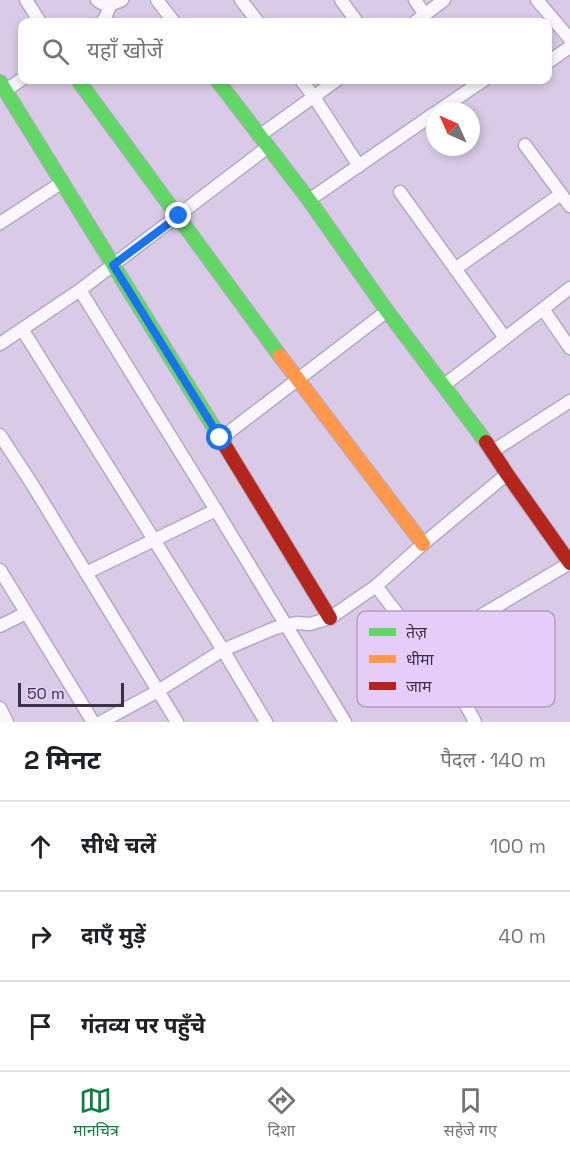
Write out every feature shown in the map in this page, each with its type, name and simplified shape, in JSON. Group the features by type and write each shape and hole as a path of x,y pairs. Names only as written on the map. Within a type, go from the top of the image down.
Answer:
{"street":[{"path":"26,0 37,18"},
{"path":"97,0 104,4 116,2"},
{"path":"158,0 171,18"},
{"path":"241,0 255,18"},
{"path":"341,0 354,18"},
{"path":"415,0 420,18"},
{"path":"421,18 444,0"},
{"path":"537,0 570,39"},
{"path":"105,18 116,2"},
{"path":"552,59 570,47"},
{"path":"18,81 3,87 275,525 330,618"},
{"path":"81,84 297,379 423,544"},
{"path":"220,84 309,200 387,311 493,452 570,563 489,611"},
{"path":"304,84 358,166"},
{"path":"0,344 80,290 179,216 332,84"},
{"path":"452,102 478,84"},
{"path":"309,200 426,120"},
{"path":"525,145 570,206"},
{"path":"0,222 61,183"},
{"path":"400,192 504,339"},
{"path":"455,269 561,194"},
{"path":"443,386 570,288"},
{"path":"80,290 345,722"},
{"path":"543,309 570,348"},
{"path":"220,438 387,311"},
{"path":"22,329 266,722"},
{"path":"493,452 570,401"},
{"path":"0,435 177,722"},
{"path":"101,722 158,691 223,650 286,624 310,624 330,618 376,586 507,474"},
{"path":"86,573 216,510"},
{"path":"0,570 93,722"},
{"path":"376,586 395,611"},
{"path":"0,626 26,613"},
{"path":"466,707 475,722"},
{"path":"0,708 8,722"}],"traffic: fast":[{"path":"0,82 216,431"},
{"path":"81,84 280,356"},
{"path":"220,84 309,200 387,311 486,442"}],"traffic: slow":[{"path":"280,356 423,544"}],"traffic: jam":[{"path":"216,431 330,618"},
{"path":"486,442 570,563"}],"route":[{"path":"179,216 113,265 220,438"}]}
